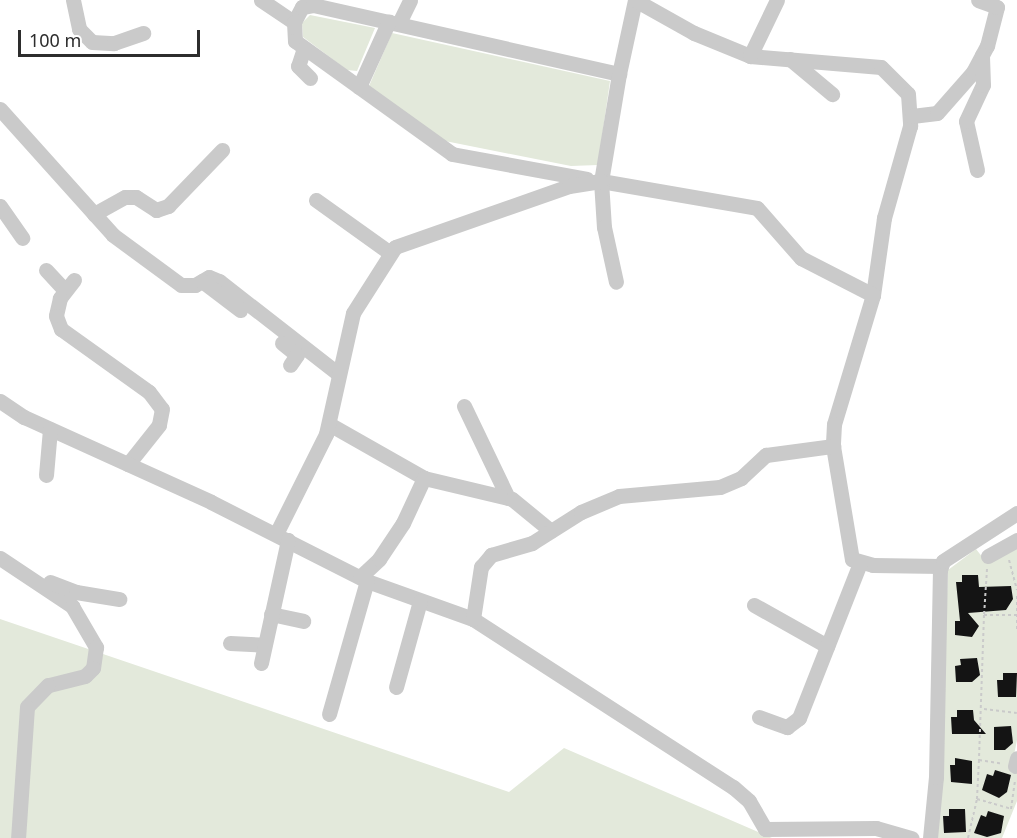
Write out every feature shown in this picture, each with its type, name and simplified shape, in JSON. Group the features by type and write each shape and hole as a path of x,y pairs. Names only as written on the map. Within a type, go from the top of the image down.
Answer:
{"street":[{"path":"73,0 80,29 92,42 121,42 143,33"},
{"path":"261,0 294,22"},
{"path":"359,87 394,22 410,0"},
{"path":"750,56 777,0"},
{"path":"912,116 931,115 947,104 982,55 998,4 978,0"},
{"path":"616,282 604,227 601,181 619,74 641,2 750,56 881,68 908,94 912,116 884,218 873,295 834,424 833,446 848,550 860,563 941,566 1017,513"},
{"path":"619,74 394,22 306,5 294,22 292,37 304,48 452,154 757,208 801,258 873,295"},
{"path":"304,48 298,66 310,78"},
{"path":"977,170 966,121 983,85 982,55"},
{"path":"790,59 832,94"},
{"path":"0,109 113,235 181,285 213,278 337,373"},
{"path":"94,214 125,197 136,197 156,210 168,206 222,150"},
{"path":"261,663 271,614 282,537 329,424 337,373 353,312 390,253 401,243 569,186 601,181"},
{"path":"316,200 390,253"},
{"path":"0,206 22,238"},
{"path":"46,270 69,285 56,316 61,329 149,392 162,410 159,425 128,464"},
{"path":"202,281 297,355 290,365"},
{"path":"0,401 50,429 282,537 364,579 473,619 733,787 749,801 765,829 876,828 912,838"},
{"path":"464,406 508,498"},
{"path":"329,424 424,478 508,498 551,531"},
{"path":"46,475 50,429"},
{"path":"473,619 486,558 551,531 627,494 720,487 741,478 766,455 833,446"},
{"path":"329,714 364,579 398,531 424,478"},
{"path":"988,556 1012,543"},
{"path":"0,558 35,578 80,616 95,642 96,654 85,676 48,685 27,707 18,838"},
{"path":"759,717 787,728 794,725 860,563"},
{"path":"930,838 941,566"},
{"path":"35,578 76,592 120,599"},
{"path":"396,687 420,601"},
{"path":"754,605 827,646"},
{"path":"271,614 303,621"},
{"path":"230,643 264,645"}],"path":[{"path":"1012,543 1017,590"},
{"path":"968,838 977,799 980,714 984,709 984,615 988,556"},
{"path":"1017,596 1017,631"},
{"path":"984,615 1016,615"},
{"path":"984,709 1017,713"},
{"path":"977,799 1011,809 1016,762 979,760"}],"shaded area":[{"path":"310,15 375,28 357,71 347,70 303,37 302,23"},
{"path":"392,33 610,81 598,165 571,166 445,141 369,86"},
{"path":"1017,546 1017,740 1012,765 1017,767 1017,801 1002,838 937,838 948,570 976,549 983,558"},
{"path":"0,619 509,792 564,748 772,838 0,838"}],"building":[{"path":"962,575 978,575 979,587 1011,586 1013,599 1006,610 968,613 979,626 972,637 955,635 955,621 960,621 956,582 962,582"},
{"path":"977,658 980,675 972,682 956,682 955,666 961,665 960,659"},
{"path":"1003,673 1017,673 1016,697 998,697 997,680 1003,680"},
{"path":"957,710 973,710 974,720 986,734 952,734 951,717 957,717"},
{"path":"1011,726 1013,743 1005,750 994,750 994,727"},
{"path":"955,758 972,761 972,784 951,782 950,765 955,765"},
{"path":"995,770 1011,775 1007,792 999,798 982,790 987,774 993,776"},
{"path":"949,809 965,809 966,832 944,833 943,816 949,816"},
{"path":"988,811 1004,816 1001,833 987,837 974,833 981,815 986,817"}]}
